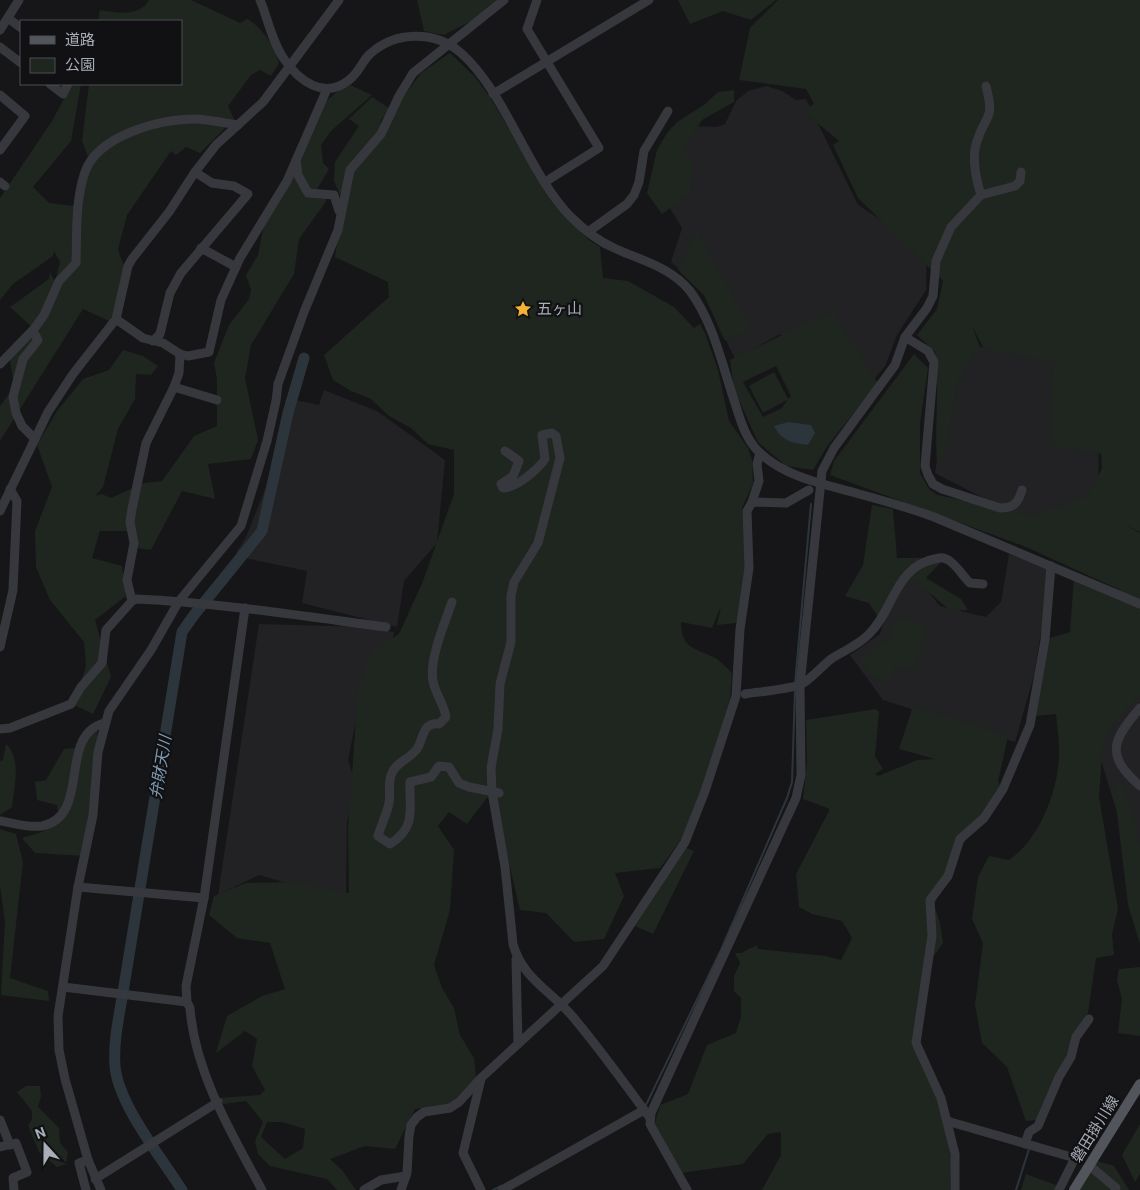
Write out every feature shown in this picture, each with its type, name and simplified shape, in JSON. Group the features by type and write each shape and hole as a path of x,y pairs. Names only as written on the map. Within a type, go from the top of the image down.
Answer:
{"main road":[{"name":"磐田掛川線","path":"1074,1190 1140,1084"}],"street":[{"path":"0,30 19,0"},
{"path":"260,0 280,52 290,67 310,85 327,89 336,88 349,81 358,72 367,56 388,42 415,36 436,39 448,44 468,60 493,94 545,182 570,216 588,232 611,247 671,273 689,290 705,315 745,432 760,453 787,471 819,483 900,505 934,517 1140,604"},
{"path":"0,511 48,412 73,374 116,319 128,266 169,212 194,172 216,145 263,102 339,0"},
{"path":"100,1190 88,1160 59,1050 58,1016 78,887 93,815 98,752 104,724 115,700 151,650 179,601 241,526 267,441 278,384 304,312 338,230 350,170 382,134 399,96 413,73 448,44 483,19 504,0"},
{"path":"537,0 527,29 599,148 545,182"},
{"path":"493,94 649,0"},
{"path":"8,18 20,27"},
{"path":"0,47 20,62"},
{"path":"51,85 63,94 68,85"},
{"path":"981,195 975,164 976,143 991,110 986,86"},
{"path":"116,319 143,338 163,343 180,354 188,356 209,352 221,300 236,267 287,181 327,89"},
{"path":"0,96 25,116 0,150"},
{"path":"588,232 627,204 634,195 639,182 644,151 668,111"},
{"path":"0,364 33,331 44,315 59,281 76,263 77,208 85,172 102,149 133,131 151,124 198,119 238,125"},
{"path":"296,159 298,175 308,193 334,194 340,216"},
{"path":"153,341 160,334 170,293 181,273 248,194 234,186 212,183 194,172"},
{"path":"687,1190 650,1124 650,1118 796,798 801,775 800,685 819,483 822,471 834,448 896,365 905,337 928,308 933,296 936,261 951,227 981,195 1015,186 1020,181 1021,172"},
{"path":"201,248 236,267"},
{"path":"33,331 38,340 23,359 13,397 16,413 22,426 35,438"},
{"path":"905,337 928,351 934,362 925,466 933,484 942,489 1000,508 1010,508 1015,505 1022,490"},
{"path":"132,601 127,580 134,543 130,522 132,509 146,443 174,387 179,373 180,354"},
{"path":"174,387 217,400"},
{"path":"505,451 519,461 513,476 501,484 503,488 516,485 541,465 545,458 542,435 552,432 556,436 560,458 538,543 514,582 511,596 511,642 500,684 498,729 491,768 496,792 513,944 516,956 518,1044"},
{"path":"401,1190 406,1176 411,1125 417,1117 424,1112 450,1108 459,1102 481,1078 603,966 685,842 705,791 736,696 738,648 749,568 747,511 759,481 757,464 760,453"},
{"path":"0,647 13,590 17,501 10,489"},
{"path":"752,502 786,503 809,490"},
{"path":"745,694 800,685 830,660 869,635 903,578 921,564 940,557 945,558 970,583 983,584"},
{"path":"955,1190 955,1154 941,1098 916,1044 932,936 930,900 948,876 956,844 964,833 984,818 1003,789 1030,725 1045,640 1051,566"},
{"path":"0,729 10,728 71,704 81,687 102,663 106,630 132,601 190,602 386,627"},
{"path":"452,602 437,647 433,670 433,680 446,717 439,724 432,723 427,726 418,749 412,756 393,769 389,784 389,802 378,836 390,844 404,832 410,820 410,782 431,777 439,766 449,768 459,783 469,788 496,792"},
{"path":"245,608 204,898 186,986 194,1039 225,1122 262,1190"},
{"path":"1140,708 1124,727 1116,747 1118,760 1124,772 1140,786"},
{"path":"0,820 43,826 56,819 69,803 76,763 86,736 94,726 104,724"},
{"path":"78,887 204,898"},
{"path":"516,956 529,977 562,1005 592,1041 650,1118"},
{"path":"63,987 187,1002"},
{"path":"1025,1144 1029,1132 1038,1126 1059,1077 1072,1057 1076,1037 1089,1019"},
{"path":"481,1078 463,1153 481,1190"},
{"path":"95,1179 218,1102"},
{"path":"502,1190 644,1110"},
{"path":"0,1120 10,1145"},
{"path":"947,1121 1075,1158 1059,1190"},
{"path":"0,1147 16,1143 27,1172 13,1178 14,1190"},
{"path":"86,1190 78,1163 88,1160"},
{"path":"1090,1166 1116,1188"},
{"path":"364,1190 381,1180 406,1176"}],"shaded area":[{"path":"767,86 782,91 796,100 806,99 858,205 927,250 926,290 897,335 885,366 871,383 807,381 780,334 735,359 702,290 671,262 682,228 667,203 673,138 692,126 717,127 725,124 736,101 748,91"},
{"path":"955,344 1099,361 1098,557 935,473"},
{"path":"324,390 377,411 445,460 437,543 404,581 397,627 302,603 307,571 245,558 236,553 246,537 276,462 286,398 319,405"},
{"path":"788,422 811,425 815,433 808,445 788,440 780,435 774,426"},
{"path":"1009,554 1047,568 1044,613 1034,675 1015,742 883,700 850,655 880,634 893,591 914,575 940,606 986,617 1001,602"},
{"path":"259,624 367,627 394,632 388,664 365,677 348,760 357,789 347,821 346,900 259,875 218,895"},
{"path":"1140,665 1140,888 1097,747"}],"green space":[{"path":"149,0 191,0 240,23 247,19 253,22 267,38 279,63 271,76 260,70 251,75 228,106 234,119 200,153 186,147 176,155 171,151 127,215 118,249 125,270 118,306 109,321 83,309 0,441 0,406 14,387 10,360 34,329 10,307 49,279 50,272 55,282 60,262 54,251 53,256 13,284 0,300 0,198 52,121 71,85 81,85 71,141 33,187 49,203 73,206 89,159 82,141 89,85 182,85 182,20 98,20 100,10 121,13 140,9"},
{"path":"417,0 497,0 479,17 444,35 424,31"},
{"path":"678,0 776,0 751,20 723,11 690,24"},
{"path":"778,0 1140,0 1140,532 1125,525 1140,533 1140,603 1118,589 1026,547 830,475 834,461 914,354 928,368 920,424 920,473 929,489 938,495 1032,516 1086,497 1102,469 1101,454 1054,447 1050,405 1055,362 984,349 972,326 980,347 958,382 944,456 937,463 935,352 917,335 937,309 943,281 858,198 833,145 839,141 803,111 814,104 806,89 739,80 750,28"},
{"path":"450,53 475,77 491,99 553,203 589,240 600,247 603,278 628,281 674,307 694,328 700,324 718,370 729,421 748,448 752,460 753,484 742,508 747,589 736,623 717,625 721,606 712,628 681,622 687,644 717,659 732,673 730,698 715,751 684,836 660,868 615,873 624,896 604,939 574,942 546,913 520,910 493,794 490,794 467,824 449,812 438,826 454,850 450,910 434,965 442,988 454,1008 460,1035 474,1058 476,1078 450,1104 415,1109 395,1149 365,1146 330,1159 342,1170 356,1190 337,1190 327,1179 270,1166 258,1154 255,1141 263,1122 246,1101 223,1104 220,1098 260,1095 265,1090 252,1066 257,1039 245,1031 216,1053 227,1016 262,996 285,989 270,943 237,938 209,915 214,896 246,883 295,882 349,893 348,829 358,691 371,652 399,634 423,581 454,494 454,450 428,444 411,428 389,416 371,399 351,391 333,380 324,355 389,297 388,282 335,257 343,202 334,181 335,162 359,126 349,119 372,97 389,108 379,124 393,111 421,73","holes":["267,1122 282,1122 305,1129 303,1148 285,1159 261,1137"]},
{"path":"350,85 372,95 331,131 321,145 323,163 329,169 316,191 327,197 325,203 299,239 294,274 251,345 245,378 258,440 251,459 208,464 215,499 182,491 151,550 136,548 128,531 100,531 92,558 122,566 126,596 95,620 111,677 93,714 74,705 86,666 84,642 50,600 36,567 35,531 52,487 37,445 57,411 83,379 109,370 123,350 143,356 158,366 151,375 136,374 135,399 118,429 103,487 95,496 102,494 111,498 144,483 162,481 194,436 217,426 217,379 214,363 229,325 249,299 251,290 246,275 258,255 264,224 324,103 338,91"},
{"path":"734,90 734,102 702,120 683,149 693,162 690,194 662,214 647,193 657,150 667,133 677,122 704,105 718,92"},
{"path":"697,230 751,330 725,341 704,295 678,270"},
{"path":"833,311 878,383 828,445 813,470 786,466 758,442 734,389 730,360","holes":["776,366 791,396 788,399 774,372 749,386 763,413 787,400 782,408 763,417 743,382"]},
{"path":"872,505 893,509 897,558 945,558 926,578 961,599 968,610 951,611 913,579 890,600 880,620 869,603 845,596 863,565"},
{"path":"1074,576 1140,606 1140,695 1115,721 1103,742 1099,797 1118,909 1112,934 1114,955 1096,958 1088,1013 1074,1033 1068,1056 1049,1089 1036,1120 1026,1121 1007,1067 982,1043 975,1005 983,943 972,919 978,877 989,856 1009,860 1020,851 1038,828 1051,799 1058,770 1059,756 1056,714 1035,716 1050,638 1070,632"},
{"path":"897,617 927,627 914,670 895,666 889,681 876,679 859,660 889,640"},
{"path":"913,706 1008,736 998,782 1003,789 982,814 953,860 934,905 940,923 943,943 933,957 914,1026 944,1112 951,1162 950,1190 762,1190 781,1155 781,1132 768,1134 743,1164 682,1173 655,1123 660,1105 688,1094 707,1045 736,1033 741,1016 741,998 734,991 734,976 740,963 735,953 741,953 757,945 758,949 826,956 841,960 852,938 842,921 812,914 799,907 796,874 830,809 803,799 807,762 806,720 876,709 879,712 875,756 883,769 875,774 878,776 917,760 935,759 899,749"},
{"path":"98,725 92,820 84,856 35,853 22,838 42,832 59,822 57,805 37,800 35,782 46,780 64,749 76,748"},
{"path":"6,744 14,757 16,774 12,807 0,815 0,761 3,760"},
{"path":"1124,785 1140,845 1140,944 1128,905 1114,788"},
{"path":"0,829 16,834 23,862 10,978 48,991 49,1001 1,995 5,922 0,885"},
{"path":"685,847 694,851 653,934 635,926"},
{"path":"1140,967 1140,1036 1118,1033 1122,999 1117,980 1119,969"},
{"path":"26,1086 40,1086 41,1096 38,1107 59,1128 60,1143 68,1152 66,1164 57,1167 39,1152 28,1125 32,1119 32,1111 17,1092"},
{"path":"1140,1124 1140,1174 1135,1182 1122,1155"},
{"path":"1094,1160 1114,1166 1129,1190 1073,1190"},
{"path":"1026,1174 1061,1187 1059,1190 1021,1190"}],"waterway":[{"name":"弁財天川","path":"182,1190 142,1130 124,1097 115,1066 117,1026 182,632 262,531 288,413 304,358"},
{"path":"795,684 811,504"},
{"path":"645,1107 721,950 787,798 792,782 795,689"},
{"path":"1016,1190 1029,1149"},
{"path":"493,1190 501,1186"}],"place":[{"name":"五ヶ山","path":"523,309"}]}
